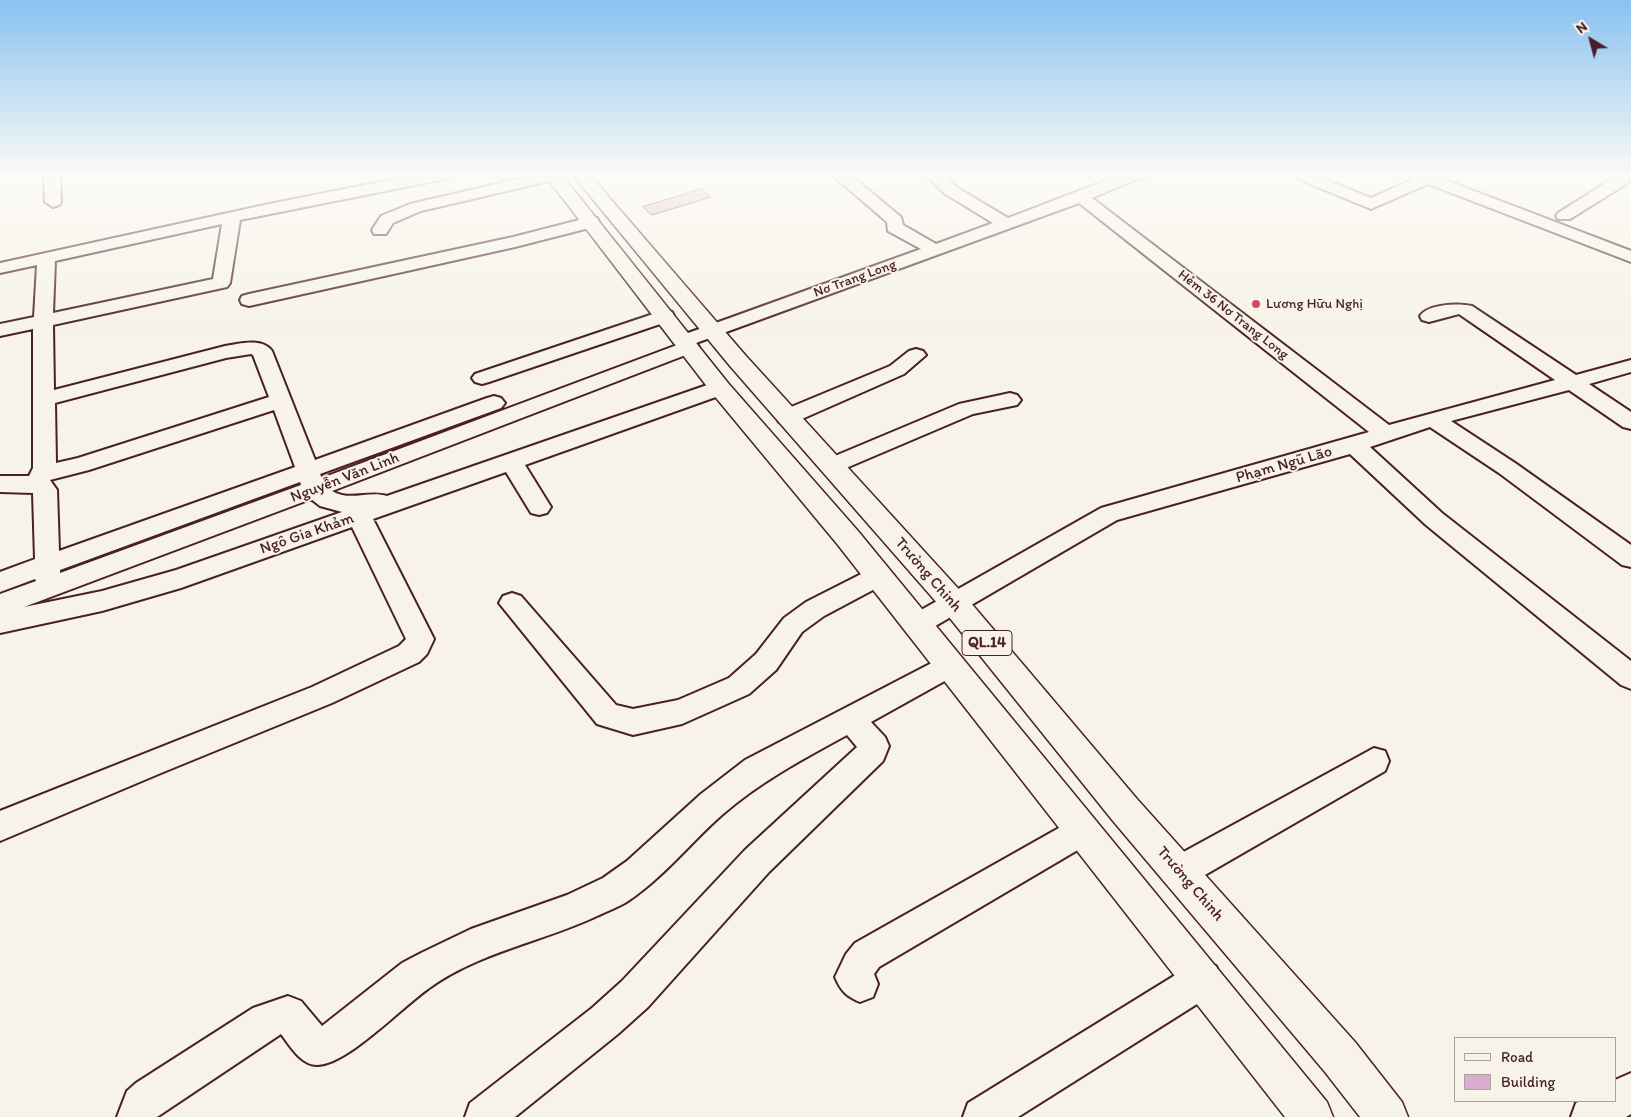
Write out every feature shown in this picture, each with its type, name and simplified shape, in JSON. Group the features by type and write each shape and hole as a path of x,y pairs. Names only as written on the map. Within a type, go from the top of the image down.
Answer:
{"main road":[{"name":"Trường Chinh","path":"595,226 686,334 787,417 955,604 1179,872 1340,1057 1387,1117"},
{"name":"Trường Chinh","path":"602,226 686,334 720,388 772,447 950,665 1312,1117"}],"street":[{"path":"0,268 191,226"},
{"path":"0,330 221,283 230,226"},
{"path":"380,230 383,226"},
{"path":"249,300 515,242 575,226"},
{"path":"894,226 935,250"},
{"name":"Nơ Trang Long","path":"686,334 1000,226"},
{"name":"Hẻm 36 Nơ Trang Long","path":"1119,226 1385,433"},
{"path":"1550,226 1631,257"},
{"path":"1591,226 1631,241"},
{"path":"0,622 49,588 45,490 39,479 45,459 43,321 46,258"},
{"path":"1429,316 1456,308 1465,310 1631,422"},
{"path":"482,378 686,334"},
{"name":"Nguyễn Văn Linh","path":"0,606 49,588 312,480 686,334"},
{"path":"44,399 225,352 252,348 262,351 312,480 326,500 354,504 415,497"},
{"path":"787,417 897,370 916,355"},
{"name":"Phạm Ngũ Lão","path":"916,625 1108,514 1354,445 1385,433 1433,419 1574,383 1631,366"},
{"name":"Ngô Gia Khảm","path":"49,588 102,601 181,578 720,388"},
{"path":"831,466 967,409 1010,400"},
{"path":"0,484 39,479 280,401"},
{"path":"1433,419 1507,468 1631,558"},
{"path":"1354,445 1434,519 1631,677"},
{"path":"511,461 539,507"},
{"path":"0,826 150,763 322,695 409,654 417,646 420,639 359,516"},
{"path":"512,602 607,715 633,722 682,712 739,686 766,662 793,625 815,609 877,576"},
{"name":"Nguyễn Văn Linh","path":"0,582 49,588"},
{"path":"136,1117 141,1105 150,1097 266,1022 288,1014 315,1046 323,1046 338,1038 415,976 433,965 471,946 572,910 615,890 639,872 734,786 756,770 851,719 883,699 950,665"},
{"path":"484,1117 605,1021 635,994 757,860 872,752 874,746 851,719"},
{"path":"1179,872 1374,761"},
{"path":"860,984 853,977 858,966 867,955 1082,830"},
{"path":"982,1117 1203,979"},
{"path":"1616,1101 1631,1092"},
{"path":"1590,1117 1615,1102"}],"place":[{"name":"Lương Hữu Nghị","path":"1256,304"}]}
